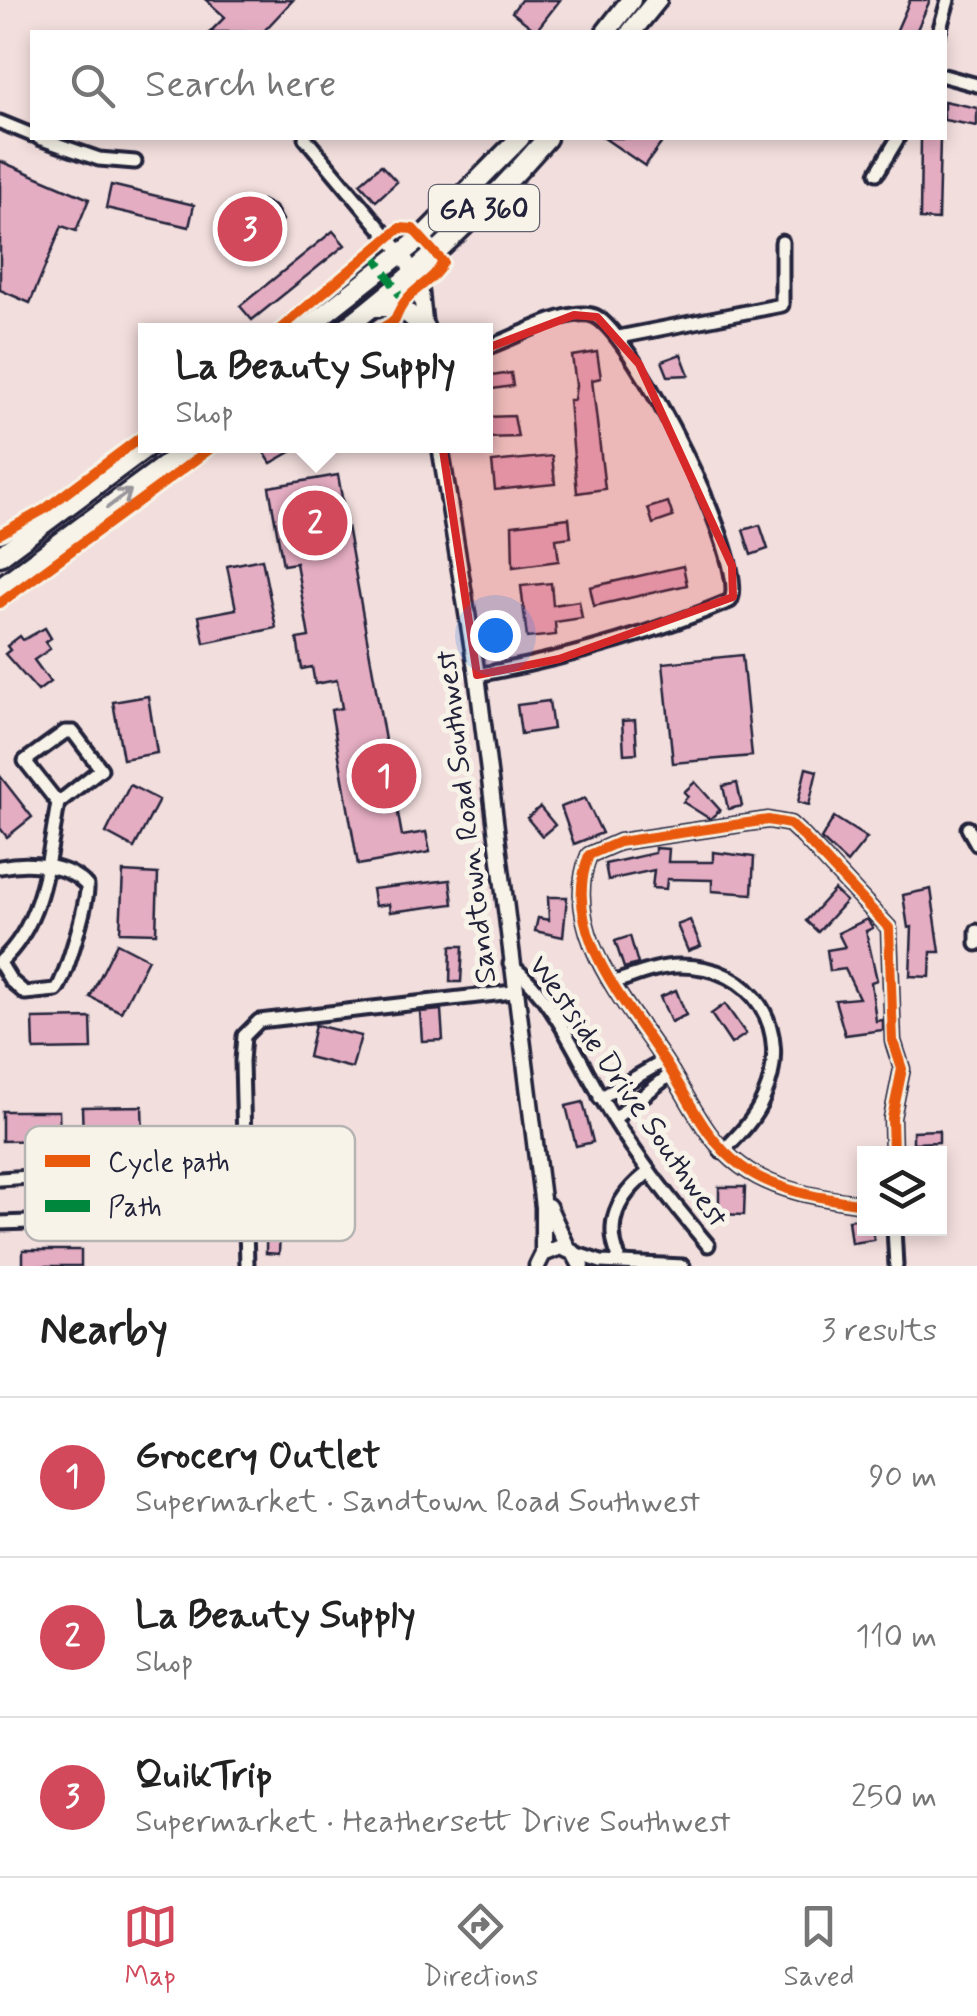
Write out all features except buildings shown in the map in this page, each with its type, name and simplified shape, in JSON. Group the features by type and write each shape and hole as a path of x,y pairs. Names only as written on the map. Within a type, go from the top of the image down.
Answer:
{"main road":[{"path":"608,30 631,0"},
{"path":"634,30 657,0"},
{"name":"GA 360","path":"313,323 402,254 463,200 518,140"},
{"name":"GA 360","path":"352,323 478,214 544,140"},
{"path":"373,307 400,307 417,323"},
{"path":"0,556 139,453"},
{"path":"0,587 182,453"}],"street":[{"path":"940,30 948,0"},
{"path":"947,77 977,85"},
{"path":"0,122 30,134"},
{"path":"46,140 99,160 136,162"},
{"path":"307,140 370,221 402,254 420,284 423,323"},
{"path":"878,173 897,140"},
{"path":"619,337 782,305 782,242"},
{"path":"477,675 559,659 703,612 730,600 736,593 732,566 718,526 639,364 619,337 597,317 574,315 493,345"},
{"name":"Sandtown Road Southwest","path":"441,453 477,675 545,1235 540,1260"},
{"path":"0,867 47,867 78,875 88,894 72,938 64,984 50,993 26,993 10,981 0,963 29,931 47,867 58,804 102,769 73,732 66,732 25,762 58,804"},
{"path":"857,1203 774,1185 722,1152 599,962 584,908 584,868 589,855 619,842 768,820 790,824 804,837 888,928 893,1041 902,1068 892,1118 893,1146"},
{"path":"968,828 977,844"},
{"path":"977,931 977,944"},
{"name":"Westside Drive Southwest","path":"510,964 525,976 554,1019 649,1172 708,1246"},
{"path":"612,983 664,968 698,968 729,976 762,1004 774,1036 771,1076 750,1122 722,1152"},
{"path":"244,1126 244,1036 260,1020 514,992"},
{"path":"600,1098 664,1061"},
{"path":"614,1119 672,1074"},
{"path":"618,1255 612,1232 618,1206 633,1184 649,1172"},
{"path":"0,1179 25,1178"},
{"name":"Sandtown Road Southwest","path":"539,1182 574,1256"},
{"path":"0,1223 25,1222"},
{"path":"894,1236 896,1266"},
{"path":"246,1241 247,1266"},
{"path":"540,1260 554,1248 574,1256"},
{"name":"Westside Drive Southwest","path":"574,1256 637,1266 682,1266"}],"highlighted area":[{"path":"574,315 597,317 639,364 689,464 732,566 733,597 559,659 477,675 429,358 490,347"}],"marked path":[{"path":"373,253 402,299"}],"cycle path":[{"path":"287,323 400,228 413,229 443,262 406,300 390,323"},
{"path":"0,534 45,509 138,439"},
{"path":"0,603 204,453"},
{"path":"857,1203 769,1182 741,1166 717,1144 616,991 590,938 583,911 582,883 589,855 619,842 768,820 790,824 804,837 889,928 893,1041 902,1069 892,1118 893,1146"}],"place":[{"name":"QuikTrip","path":"250,229"},
{"name":"La Beauty Supply","path":"315,523"},
{"name":"Grocery Outlet","path":"384,776"}]}
